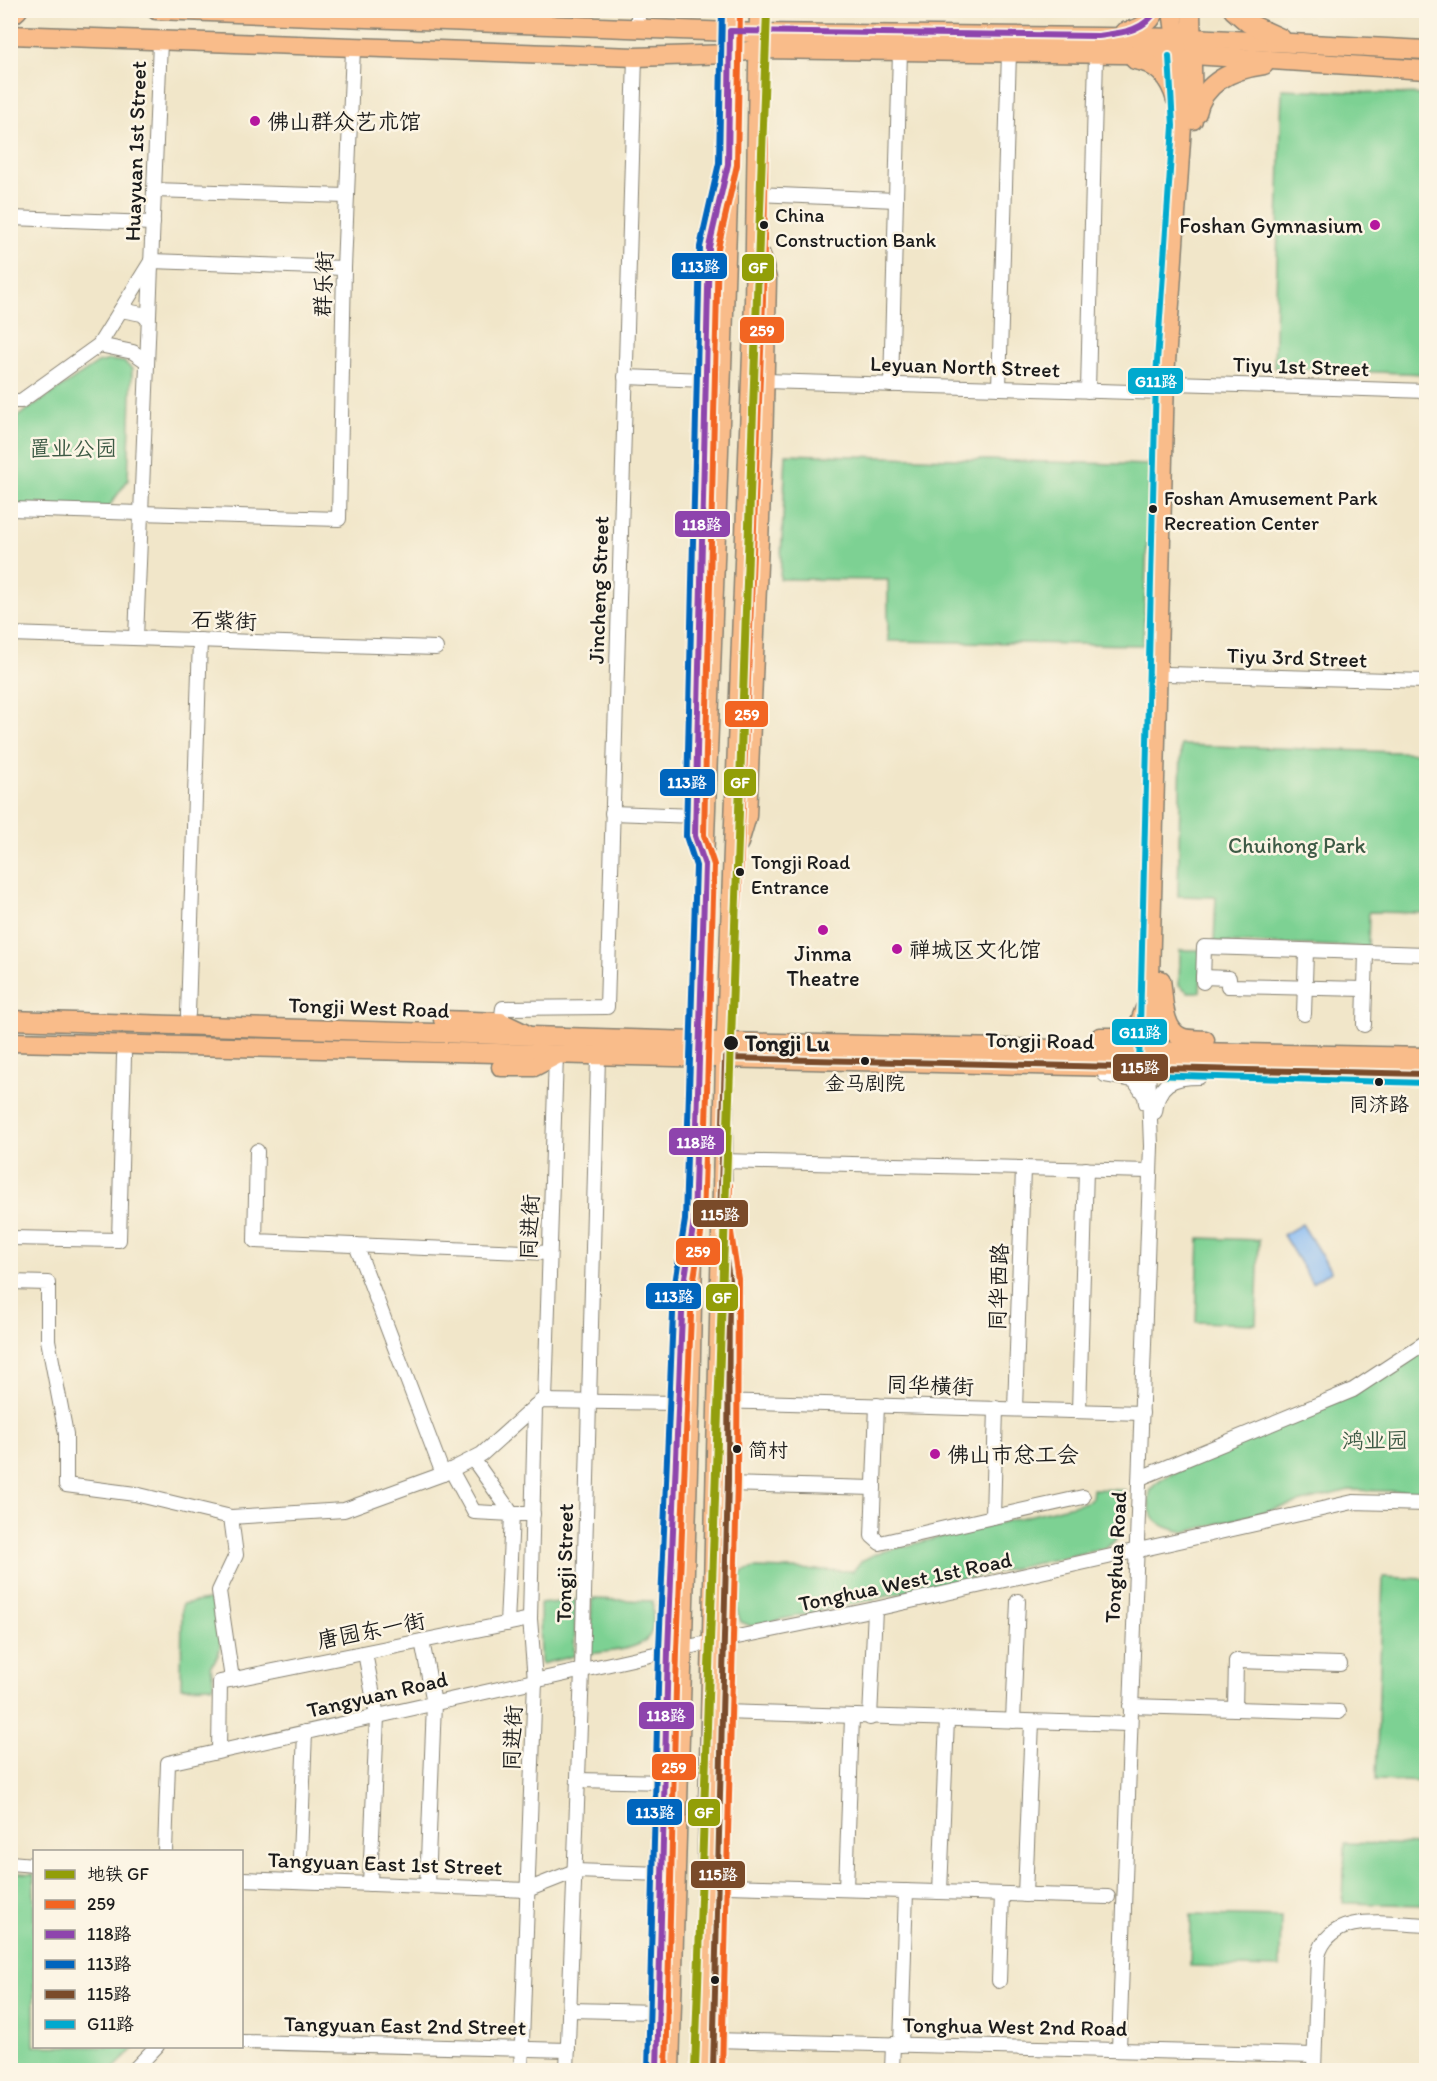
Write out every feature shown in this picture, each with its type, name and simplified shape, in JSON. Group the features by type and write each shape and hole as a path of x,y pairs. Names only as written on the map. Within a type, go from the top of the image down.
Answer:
{"main road":[{"path":"10,16 18,10"},
{"path":"156,10 638,19 730,32 759,41 900,51 1009,52 1185,46 1290,51 1426,50"},
{"path":"657,2070 664,1782 676,1650 694,1221 697,1049 728,164 731,10"},
{"path":"702,2070 718,1642 721,1401 720,1220 755,234 759,10"},
{"path":"1098,48 1139,29 1153,18 1156,10"},
{"path":"1172,10 1185,46"},
{"path":"1154,1058 1169,388 1190,132 1185,46 1191,10"},
{"path":"1233,10 1290,51 1426,70"},
{"path":"10,35 353,49 635,57 730,54 759,41 1098,48 1156,67 1173,88 1190,132"},
{"path":"1190,132 1198,105 1207,90 1224,75 1257,66 1290,51"},
{"path":"705,865 695,836 695,816 710,247 728,164"},
{"path":"732,865 747,816 765,381 767,279 755,234"},
{"path":"830,1044 850,1033 1081,1038 1124,1037 1136,1032 1156,980 1167,674 1169,388"},
{"path":"1156,980 1173,1032 1182,1038 1216,1041 1426,1046"},
{"path":"10,1009 501,1022 531,1036"},
{"path":"263,1028 300,1017 330,1029"},
{"name":"Tongji West Road","path":"10,1020 531,1036 725,1050"},
{"path":"778,1058 787,1069 1080,1075 1105,1057 1081,1038"},
{"path":"1200,1051 1216,1041"},
{"name":"Tongji West Road","path":"10,1042 598,1056 697,1049"},
{"name":"Tongji Road","path":"725,1050 830,1044 1105,1057"},
{"name":"Tongji Road","path":"725,1050 778,1058 1154,1058 1426,1074"},
{"name":"Tongji Road","path":"1154,1058 1200,1051 1426,1057"},
{"path":"10,1052 534,1068 556,1055"},
{"path":"670,2070 678,1403 683,1290 694,1221"},
{"path":"713,2070 723,1712 718,1642 728,1484 721,1401"}],"street":[{"name":"Huayuan 1st Street","path":"136,638 160,42"},
{"path":"1088,391 1098,48"},
{"name":"群乐街","path":"141,514 339,519 344,268 353,49"},
{"path":"891,385 900,51"},
{"path":"999,388 1009,52"},
{"name":"Jincheng Street","path":"501,1022 503,1008 607,1006 635,57"},
{"path":"154,190 347,196"},
{"path":"756,194 896,200"},
{"path":"10,218 153,223"},
{"path":"10,401 21,401 99,345 151,261 344,268"},
{"path":"121,310 142,314 148,319"},
{"path":"99,345 134,352 146,361"},
{"path":"625,377 706,380"},
{"name":"Leyuan North Street","path":"765,381 1088,391 1169,388"},
{"name":"Tiyu 1st Street","path":"1169,388 1426,390"},
{"path":"10,509 141,514"},
{"name":"石紫街","path":"10,634 436,648"},
{"path":"188,1014 200,640"},
{"name":"Tiyu 3rd Street","path":"1167,674 1426,681"},
{"path":"612,813 695,816"},
{"path":"1365,988 1228,986 1229,978 1203,980 1204,947 1426,954"},
{"path":"1304,1014 1306,951"},
{"path":"1364,1025 1366,952"},
{"name":"同进街","path":"521,2070 536,1680 530,1619 533,1514 549,1253 556,1055"},
{"path":"10,1239 119,1240 124,1056"},
{"name":"Tongji Street","path":"567,2070 582,1671 598,1056"},
{"name":"Tonghua Road","path":"1119,2049 1154,1058"},
{"path":"1080,1075 1118,1075 1134,1080 1145,1096 1151,1146"},
{"path":"1153,1095 1168,1083 1181,1077 1212,1077"},
{"path":"257,1152 255,1241 549,1253"},
{"path":"722,1161 1150,1171"},
{"name":"同华西路","path":"1015,1409 1023,1168"},
{"path":"1079,1411 1086,1169"},
{"path":"356,1245 447,1472 474,1512 533,1514"},
{"path":"10,1282 48,1283 48,1340 66,1434 66,1485 135,1494 231,1517 344,1510 447,1472 473,1459 540,1404 678,1403"},
{"path":"1140,1478 1353,1390 1426,1342"},
{"name":"同华横街","path":"721,1401 1142,1413"},
{"path":"877,1405 872,1536 880,1543 1083,1497"},
{"path":"993,1517 996,1408"},
{"path":"473,1459 512,1514 507,1624"},
{"path":"728,1484 873,1488"},
{"name":"Tonghua West 1st Road","path":"676,1650 1136,1552 1353,1502 1426,1504"},
{"path":"219,1751 226,1681 219,1591 236,1555 231,1517"},
{"path":"1013,1721 1018,1601"},
{"path":"870,1718 875,1609"},
{"name":"唐园东一街","path":"226,1681 530,1619"},
{"path":"422,1641 434,1703 427,1886"},
{"name":"Tangyuan Road","path":"165,1850 168,1763 676,1650"},
{"path":"365,1653 377,1716 370,1884"},
{"path":"1235,1710 1236,1661 1340,1664"},
{"path":"1130,1706 1339,1712"},
{"path":"723,1712 1129,1724"},
{"path":"846,1889 852,1717"},
{"path":"940,1892 947,1719"},
{"path":"1025,1895 1032,1722"},
{"path":"299,1881 306,1732"},
{"path":"578,1780 664,1782"},
{"path":"10,1863 33,1865"},
{"path":"527,1890 575,1871 662,1874"},
{"name":"Tangyuan East 1st Street","path":"243,1879 527,1890"},
{"path":"728,1886 1108,1897"},
{"path":"892,2070 897,2044 906,1891"},
{"path":"999,1981 1002,1894"},
{"path":"1314,2070 1318,1956 1326,1939 1339,1928 1356,1923 1426,1925"},
{"path":"570,2010 658,2012"},
{"name":"Tonghua West 2nd Road","path":"714,2040 1314,2055"},
{"name":"Tangyuan East 2nd Street","path":"243,2042 568,2050"},
{"path":"134,2070 154,2048"}],"green space":[{"path":"1282,89 1426,95 1426,374 1274,368"},
{"name":"置业公园","path":"110,360 124,362 132,369 128,480 108,508 15,505 17,417 98,363"},
{"name":"Foshan Amusement Park Recreation Center","path":"786,454 1150,465 1143,645 888,641 888,580 780,579"},
{"name":"Chuihong Park","path":"1181,745 1426,753 1426,913 1369,912 1368,947 1214,942 1216,897 1178,896"},
{"path":"1180,950 1202,950 1200,992 1188,992 1179,985"},
{"path":"1199,1238 1259,1240 1256,1324 1196,1322"},
{"name":"鸿业园","path":"1426,1347 1426,1492 1349,1490 1185,1532 1166,1527 1152,1516 1150,1493 1162,1479 1355,1393"},
{"path":"1093,1489 1125,1490 1125,1515 1122,1530 1106,1548 751,1626 741,1622 739,1617 736,1603 737,1589 743,1571 755,1568 853,1571 861,1561 877,1553 1089,1501 1092,1498"},
{"path":"1383,1577 1426,1579 1426,1782 1376,1780"},
{"path":"214,1599 220,1643 219,1652 211,1665 214,1686 181,1687 182,1604"},
{"path":"592,1599 653,1601 653,1626 649,1636 643,1642 626,1649 590,1654"},
{"path":"576,1600 574,1656 541,1664 540,1604"},
{"path":"1345,1843 1426,1845 1426,1905 1343,1903"},
{"path":"10,1872 33,1874 33,2048 135,2048 112,2070 11,2070"},
{"path":"1191,1915 1281,1917 1280,1968 1190,1966"}],"water":[{"path":"1302,1224 1331,1271 1312,1283 1283,1235"}],"metro line":[{"name":"GF","path":"695,2070 767,10"}],"transit line":[{"name":"113路","path":"648,2070 659,1651 674,1290 685,1220 696,866 686,836 700,247 719,163 722,10"},
{"name":"259","path":"666,2070 677,1651 692,1291 703,1221 714,865 704,835 718,248 737,165 740,10"},
{"name":"118路","path":"657,2070 668,1651 683,1290 694,1221 705,865 695,836 709,247 728,164 730,31 1098,36 1138,27 1145,23 1156,10"},
{"name":"G11路","path":"1169,56 1173,126 1156,377 1139,1068 1148,1075 1426,1083"},
{"name":"259","path":"739,906 763,301 766,138"},
{"name":"115路","path":"713,2070 728,1480 729,1279 720,1220 725,1058 1426,1074"},
{"name":"259","path":"722,2070 737,1480 738,1279 729,1219 730,1185"}],"place":[{"name":"佛山群众艺术馆","path":"255,121"},
{"name":"China Construction Bank","path":"764,225"},
{"name":"Foshan Gymnasium","path":"1375,225"},
{"name":"Foshan Amusement Park Recreation Center","path":"1153,509"},
{"name":"Tongji Road Entrance","path":"740,872"},
{"name":"Jinma Theatre","path":"823,930"},
{"name":"禅城区文化馆","path":"897,949"},
{"name":"Tongji Lu","path":"731,1043"},
{"name":"金马剧院","path":"865,1061"},
{"name":"同济路","path":"1379,1082"},
{"name":"简村","path":"737,1449"},
{"name":"佛山市总工会","path":"935,1454"}]}
